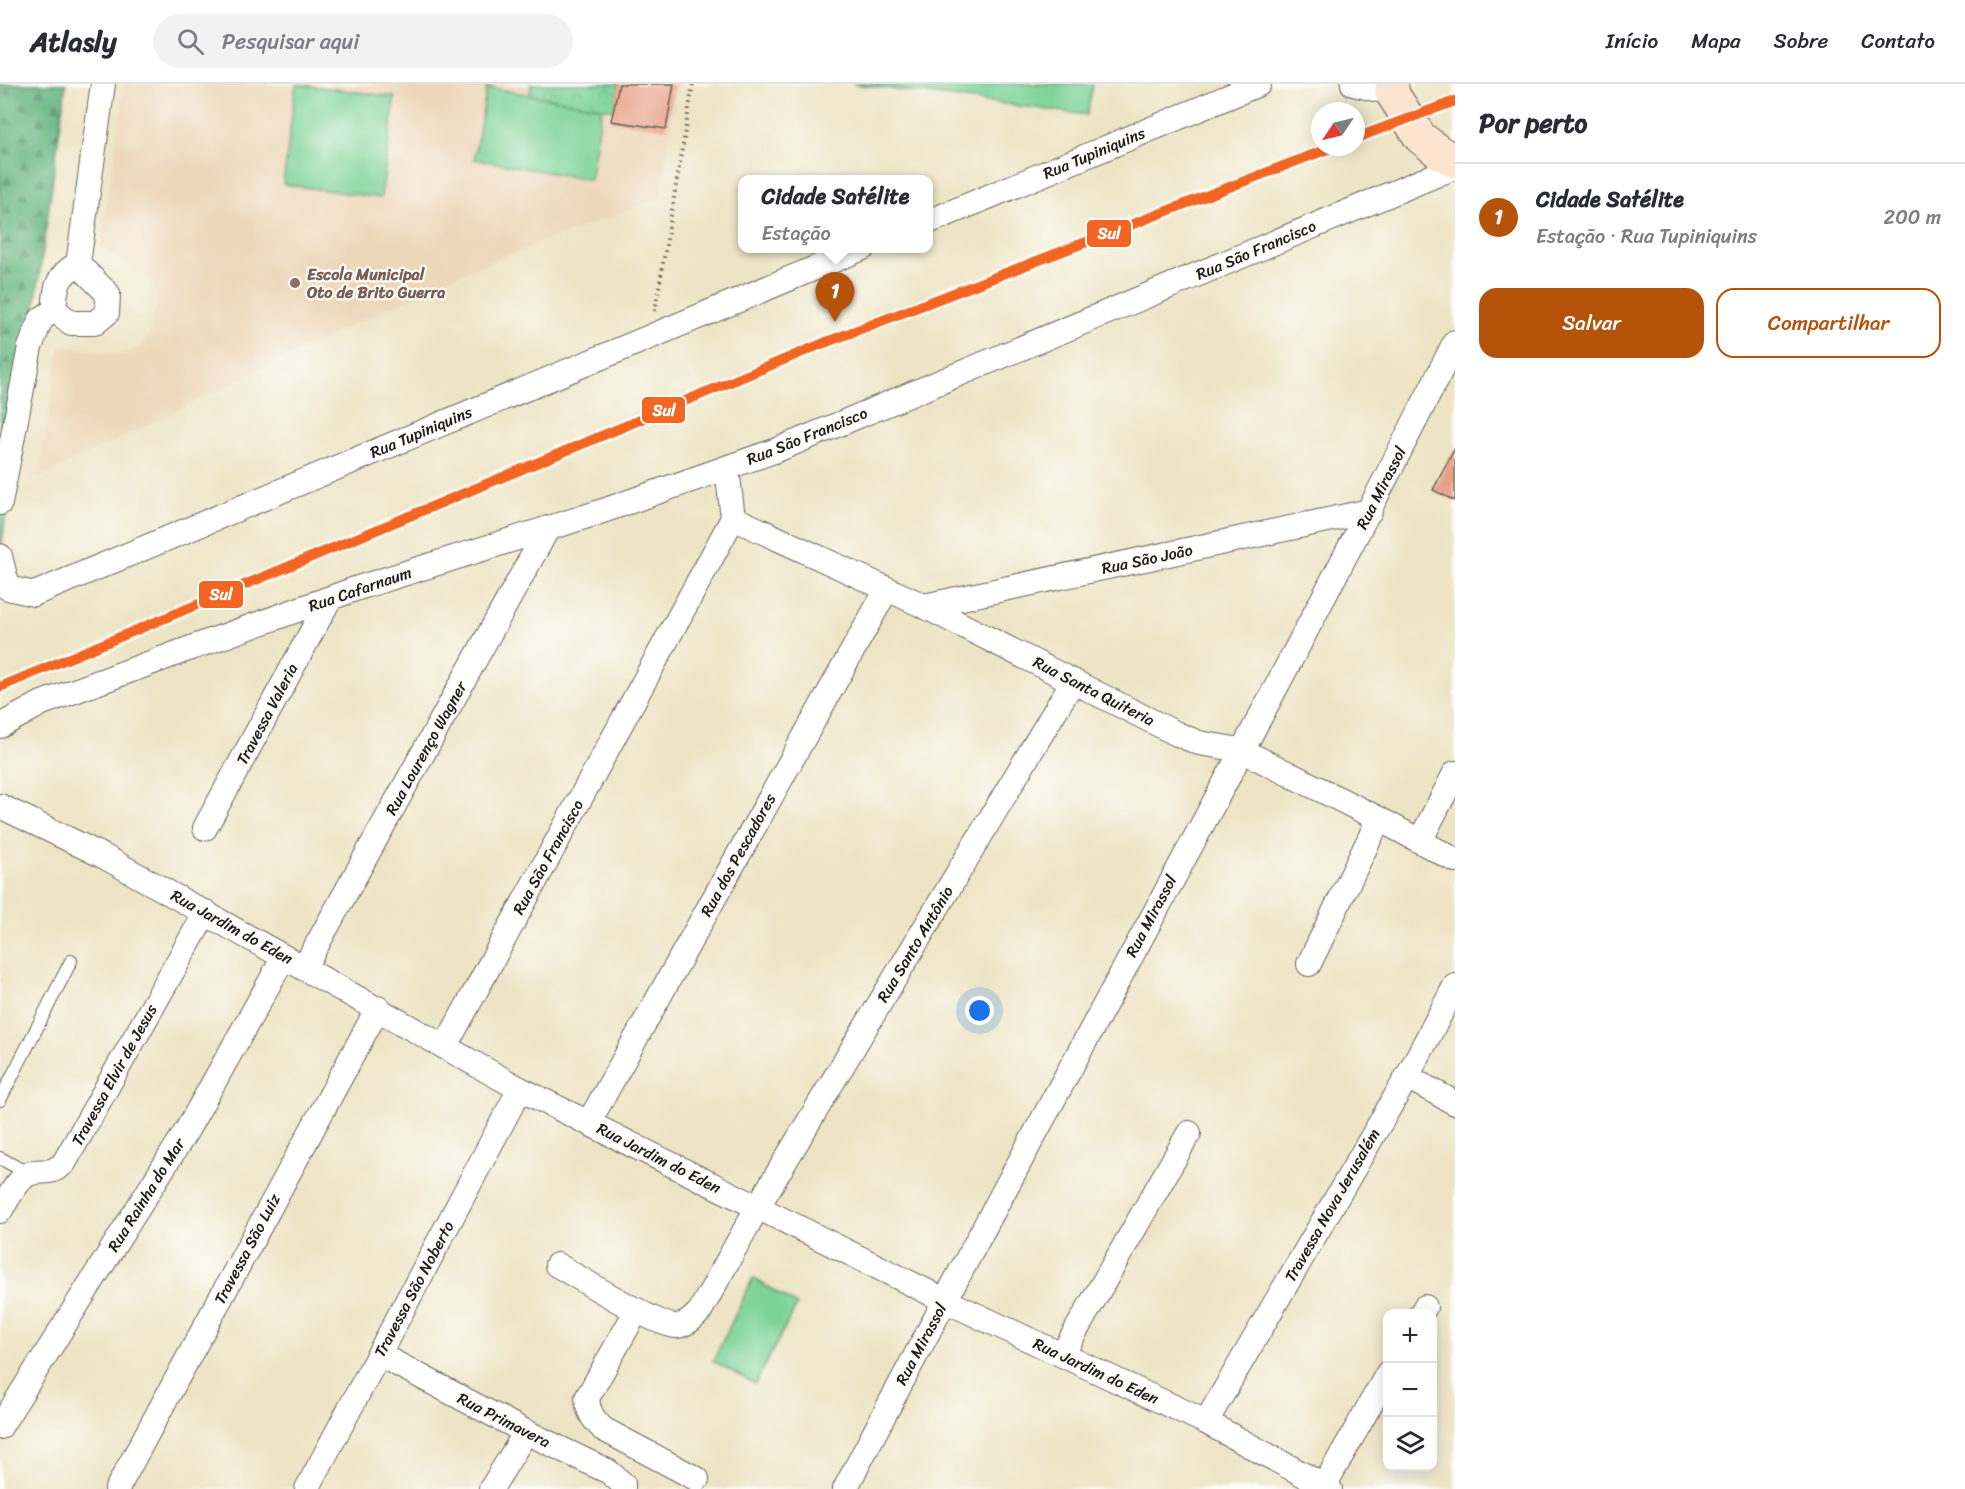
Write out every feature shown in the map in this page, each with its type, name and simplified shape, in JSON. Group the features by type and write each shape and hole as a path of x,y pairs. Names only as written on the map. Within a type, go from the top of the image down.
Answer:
{"main road":[{"path":"1400,95 1420,137 1455,161"}],"street":[{"path":"78,264 103,84"},
{"name":"Rua Tupiniquins","path":"933,220 1259,84"},
{"path":"1353,84 1400,95"},
{"name":"Rua São Francisco","path":"445,1047 733,518 727,469 1455,166"},
{"name":"Rua Tupiniquins","path":"0,556 8,588 34,594 853,253"},
{"path":"78,264 108,294 107,313 94,323 71,323 55,310 54,294 59,282 66,270 78,264"},
{"path":"0,503 30,346 41,319 55,310"},
{"name":"Rua Mirassol","path":"845,1489 944,1300 1370,511 1455,342"},
{"name":"Rua Cafarnaum","path":"0,726 42,703 85,685 358,588 727,469"},
{"name":"Rua São João","path":"924,606 1370,511"},
{"name":"Rua Santa Quiteria","path":"733,518 924,606 1177,734 1199,743 1241,750 1455,860"},
{"name":"Rua Lourenço Wagner","path":"294,962 548,528"},
{"name":"Rua dos Pescadores","path":"589,1122 887,589"},
{"name":"Travessa Valeria","path":"205,828 328,600"},
{"name":"Rua Santo Antônio","path":"557,1265 637,1311 669,1326 680,1326 691,1321 700,1311 757,1208 1073,681"},
{"path":"1420,841 1455,773"},
{"name":"Rua Jardim do Eden","path":"0,806 103,856 206,912 520,1089 944,1300 1206,1422 1295,1481 1327,1488"},
{"path":"1310,964 1378,819"},
{"name":"Travessa Elvir de Jesus","path":"29,1174 55,1171 64,1163 206,912"},
{"name":"Rua Rainha do Mar","path":"0,1427 294,962"},
{"name":"Travessa Nova Jerusalém","path":"1206,1422 1407,1077 1455,986"},
{"name":"Travessa São Luiz","path":"117,1489 378,1008"},
{"path":"1407,1077 1455,1103"},
{"name":"Travessa São Noberto","path":"307,1489 520,1089"},
{"path":"1062,1355 1190,1133"},
{"path":"0,1211 16,1186 29,1174"},
{"path":"637,1311 587,1398 588,1409 593,1420 603,1429 697,1479"},
{"name":"Rua Primavera","path":"380,1355 526,1432 609,1472 623,1484 623,1489"},
{"path":"1327,1488 1383,1382"},
{"path":"491,1489 526,1432"}],"lane":[{"path":"0,1100 71,961"},
{"path":"0,1158 29,1174"}],"path":[{"path":"654,317 693,84"}],"shaded area":[{"name":"Escola Municipal Oto de Brito Guerra","path":"125,84 678,84 660,198 451,277 38,478 60,346 122,355 138,348 148,338 153,324 157,303 154,288 146,277 100,247"}],"green space":[{"path":"0,84 66,84 0,559"},
{"path":"296,84 395,97 381,198 283,184"},
{"path":"531,84 619,84 614,110 530,95"},
{"path":"853,84 1093,84 1087,115"},
{"path":"487,87 602,108 590,180 474,159"},
{"path":"753,1278 797,1305 755,1384 713,1361"}],"building":[{"path":"619,84 674,84 666,129 611,121"},
{"path":"1455,448 1455,501 1433,490"}],"transit line":[{"name":"Sul","path":"1365,135 1455,101"},
{"name":"Sul","path":"0,687 824,343 1311,155"}],"place":[{"name":"Escola Municipal Oto de Brito Guerra","path":"295,283"},
{"name":"Cidade Satélite","path":"835,322"}]}
